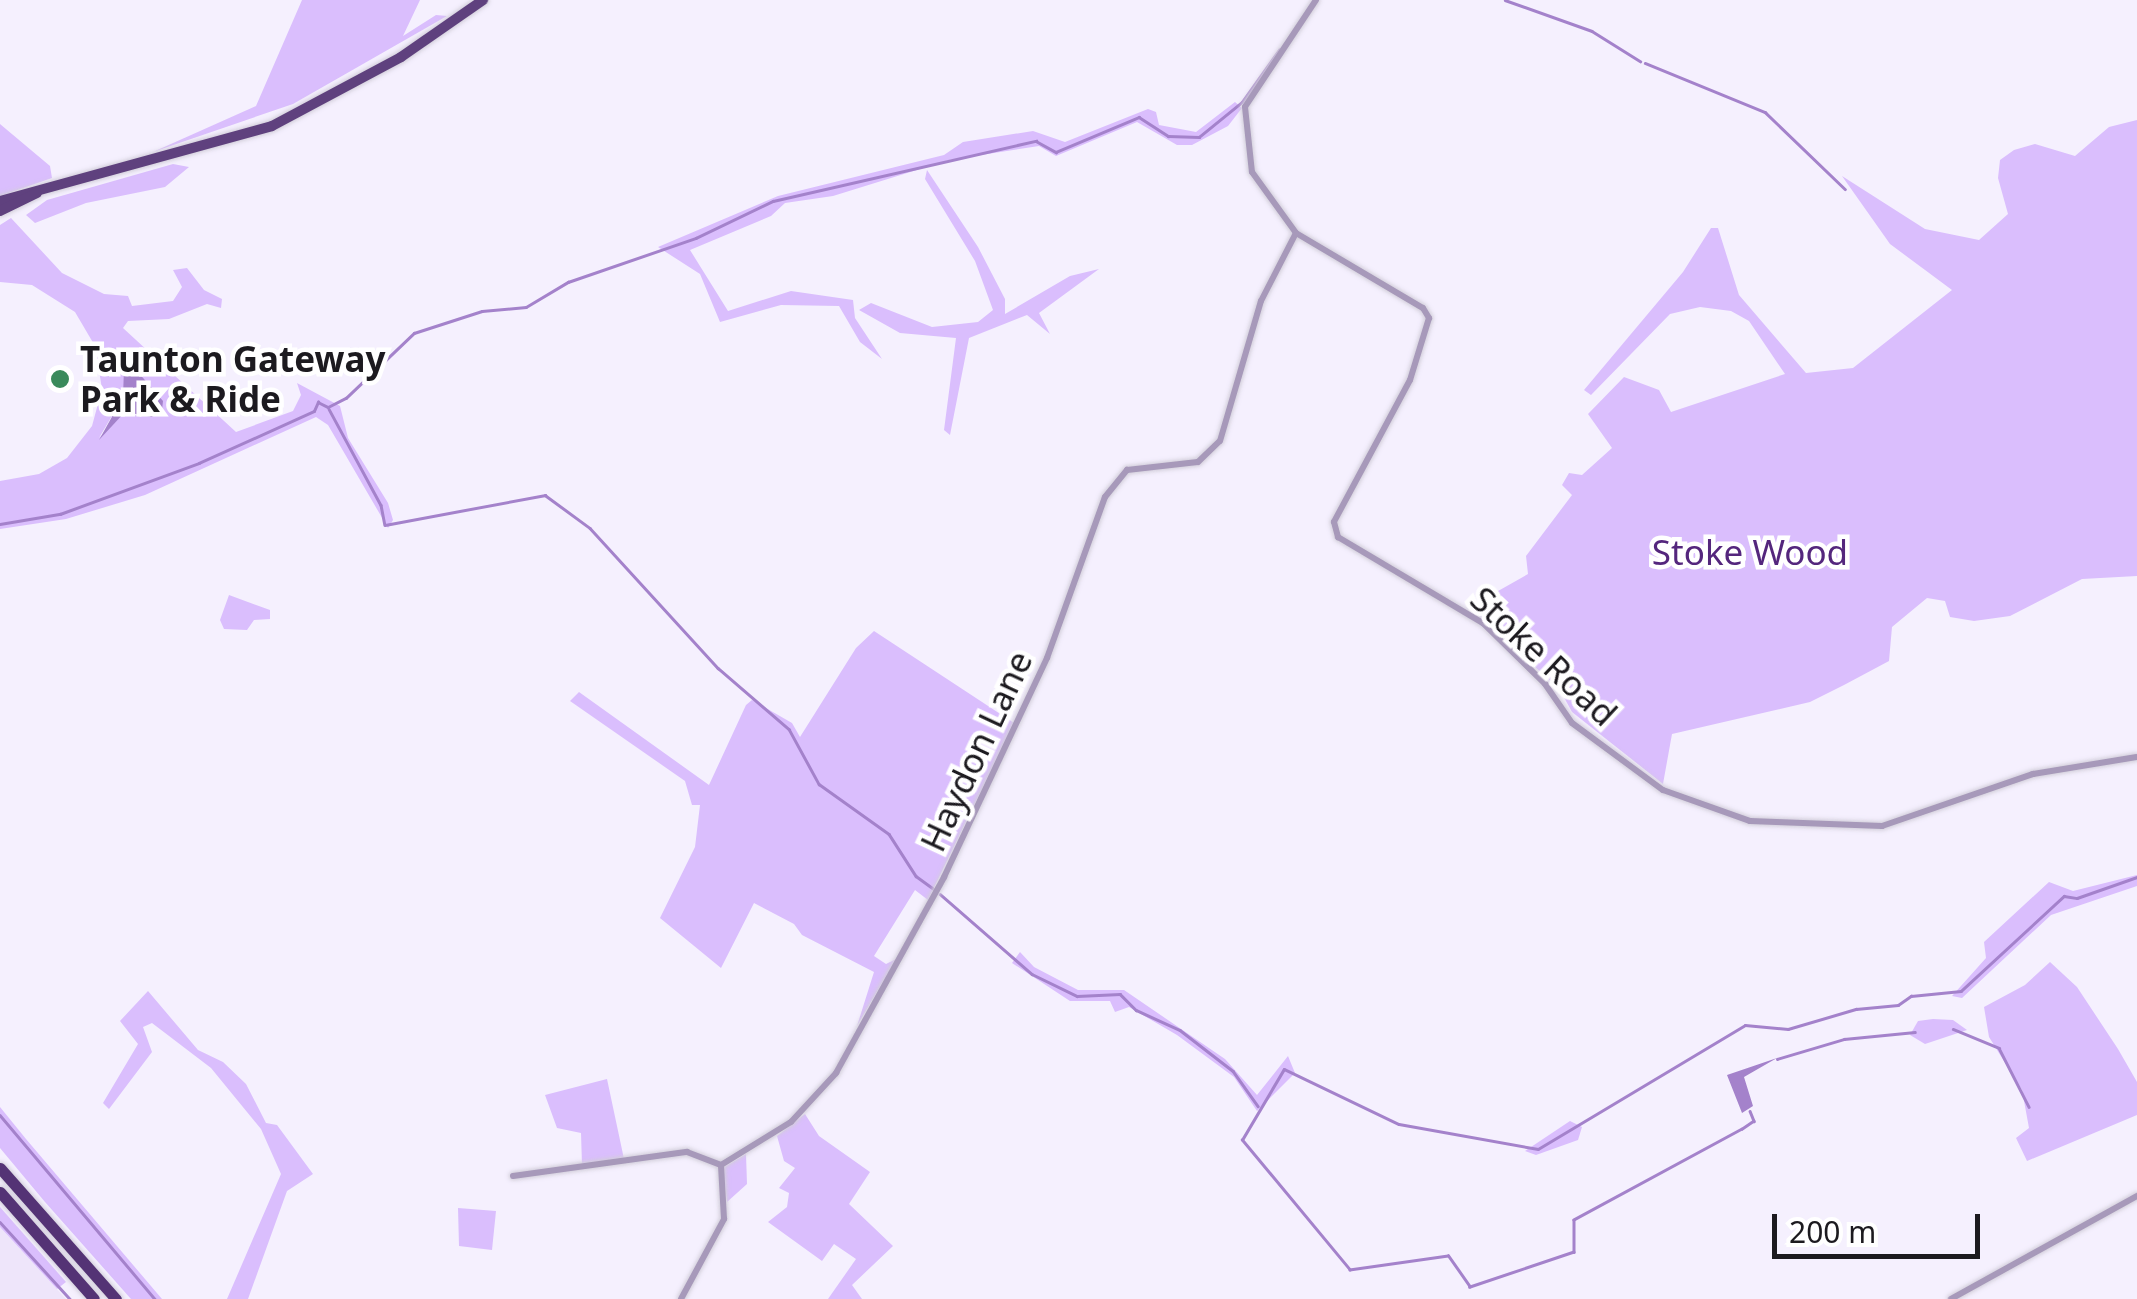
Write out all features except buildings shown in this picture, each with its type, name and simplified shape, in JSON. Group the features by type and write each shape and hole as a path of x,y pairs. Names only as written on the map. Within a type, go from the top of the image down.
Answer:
{"highway":[{"path":"0,200 272,126 401,57 484,0"},
{"path":"0,211 61,182"},
{"path":"0,1168 116,1299"},
{"path":"0,1192 94,1299"}],"street":[{"name":"Stoke Road","path":"1316,0 1242,113 1254,177 1296,232 1423,308 1429,318 1410,380 1333,532 1483,624 1536,674 1572,722 1663,790 1750,821 1861,829 2043,771 2137,757"},
{"name":"Haydon Lane","path":"721,1164 791,1122 836,1073 1000,766 1048,658 1104,497 1136,466 1198,462 1216,450 1261,301 1296,232"},
{"path":"512,1176 688,1152 721,1164 724,1220 681,1299"},
{"path":"1951,1299 2137,1196"}],"shaded area":[{"path":"131,364 163,401 162,410 152,417 125,412 99,440 123,397 124,368"},
{"path":"1777,1058 1744,1077 1753,1106 1742,1113 1727,1075"},
{"path":"0,1227 8,1236 66,1299 0,1299"}],"green space":[{"path":"302,0 420,0 403,36 436,15 447,16 293,104 153,152 256,106"},
{"path":"1235,102 1242,108 1228,126 1192,145 1177,145 1137,122 1056,156 1039,146 949,160 833,196 785,203 771,216 690,250 728,311 791,291 853,300 855,318 882,359 860,342 839,306 781,305 720,322 700,274 658,247 778,196 944,155 963,142 1033,131 1065,142 1148,109 1156,112 1159,125 1196,132"},
{"name":"Stoke Wood","path":"2137,120 2137,576 2082,579 2010,616 1974,621 1950,617 1945,601 1927,598 1892,627 1889,661 1844,685 1810,702 1672,734 1663,784 1572,712 1560,690 1481,617 1491,595 1528,574 1526,556 1572,495 1562,485 1569,473 1582,475 1612,448 1588,414 1624,377 1659,390 1671,412 1785,374 1749,321 1731,311 1700,307 1670,314 1591,395 1584,390 1683,272 1711,228 1718,228 1739,295 1806,373 1853,368 1952,290 1890,244 1842,176 1925,229 1979,240 2008,214 1998,178 2000,160 2014,150 2035,144 2075,156 2109,127"},
{"path":"0,124 50,166 52,178 0,196"},
{"path":"173,164 189,167 165,187 86,203 35,223 26,215 47,200"},
{"path":"927,170 978,247 1005,299 1005,314 1070,276 1099,269 1039,313 1050,334 1027,315 969,338 950,435 944,430 956,338 900,333 859,310 871,303 932,327 978,322 993,310 975,261 925,179"},
{"path":"11,218 62,273 104,294 128,296 132,306 173,301 182,287 173,270 187,268 204,290 222,299 221,308 207,304 169,319 128,321 123,328 236,432 293,411 301,395 297,383 340,406 348,438 388,503 393,520 388,528 328,425 316,417 145,495 66,519 0,529 0,481 39,474 67,458 92,426 102,389 95,346 75,312 32,285 0,282 0,225","holes":["131,364 155,397 141,417 125,412 99,438 123,397"]},
{"path":"229,595 270,610 270,619 254,620 247,630 224,629 220,620"},
{"path":"874,631 1014,723 928,900 915,890 874,956 886,964 896,959 857,1026 874,972 802,935 794,924 754,903 721,968 660,918 695,847 700,805 692,805 685,781 570,701 579,692 709,785 746,705 752,700 792,723 800,737 856,648"},
{"path":"2137,875 2137,886 2051,915 1962,998 1952,996 1986,958 1984,942 2049,882 2073,891"},
{"path":"1020,952 1034,967 1078,990 1124,990 1225,1059 1257,1095 1288,1056 1295,1073 1257,1111 1234,1077 1177,1035 1129,1007 1115,1012 1110,1001 1070,1001 1012,963"},
{"path":"2050,962 2077,987 2137,1082 2137,1115 2027,1161 2016,1138 2029,1128 2022,1090 1989,1037 1984,1007 2025,985"},
{"path":"148,991 198,1050 223,1062 246,1084 266,1123 277,1125 313,1174 287,1191 248,1299 227,1299 281,1174 261,1129 211,1068 152,1023 143,1027 152,1052 109,1109 103,1103 138,1044 120,1021"},
{"path":"1953,1020 1967,1030 1925,1044 1910,1035 1918,1021"},
{"path":"607,1079 624,1159 582,1165 581,1133 557,1128 545,1095"},
{"path":"0,1107 162,1299 131,1299 45,1202 0,1148"},
{"path":"805,1114 819,1136 870,1172 849,1204 893,1246 852,1285 862,1299 828,1299 856,1259 834,1244 822,1261 768,1222 787,1207 789,1193 779,1188 795,1168 784,1161 777,1136"},
{"path":"1570,1121 1582,1127 1578,1140 1536,1155 1525,1151"},
{"path":"746,1154 747,1184 727,1202 723,1168"},
{"path":"0,1207 66,1282 57,1289 0,1227"},
{"path":"458,1208 496,1211 492,1250 459,1246"}],"waterway":[{"path":"1505,0 1592,31 1640,61"},
{"path":"0,524 60,514 199,463 314,411 318,402 328,407 346,398 414,333 482,311 526,307 568,282 696,238 773,201 1036,141 1056,152 1139,117 1168,136 1199,137 1242,102 1279,50"},
{"path":"1645,63 1765,112 1845,189"},
{"path":"329,409 381,505 385,525 545,495 590,528 718,668 789,729 819,784 889,834 916,876 934,889"},
{"path":"1750,1111 1754,1121 1742,1129 1574,1220 1574,1252 1470,1287 1448,1256 1350,1270 1242,1140 1284,1069 1399,1124 1538,1149 1745,1025 1788,1029 1856,1009 1898,1005 1911,996 1961,991 2064,896 2077,898 2137,877"},
{"path":"940,894 1032,974 1077,996 1120,994 1136,1010 1180,1030 1233,1071 1258,1106"},
{"path":"1953,1029 1999,1048 2029,1107"},
{"path":"1777,1059 1844,1039 1915,1032"},
{"path":"0,1115 155,1299"},
{"path":"0,1222 70,1299"}],"place":[{"name":"Taunton Gateway Park & Ride","path":"60,379"}]}
